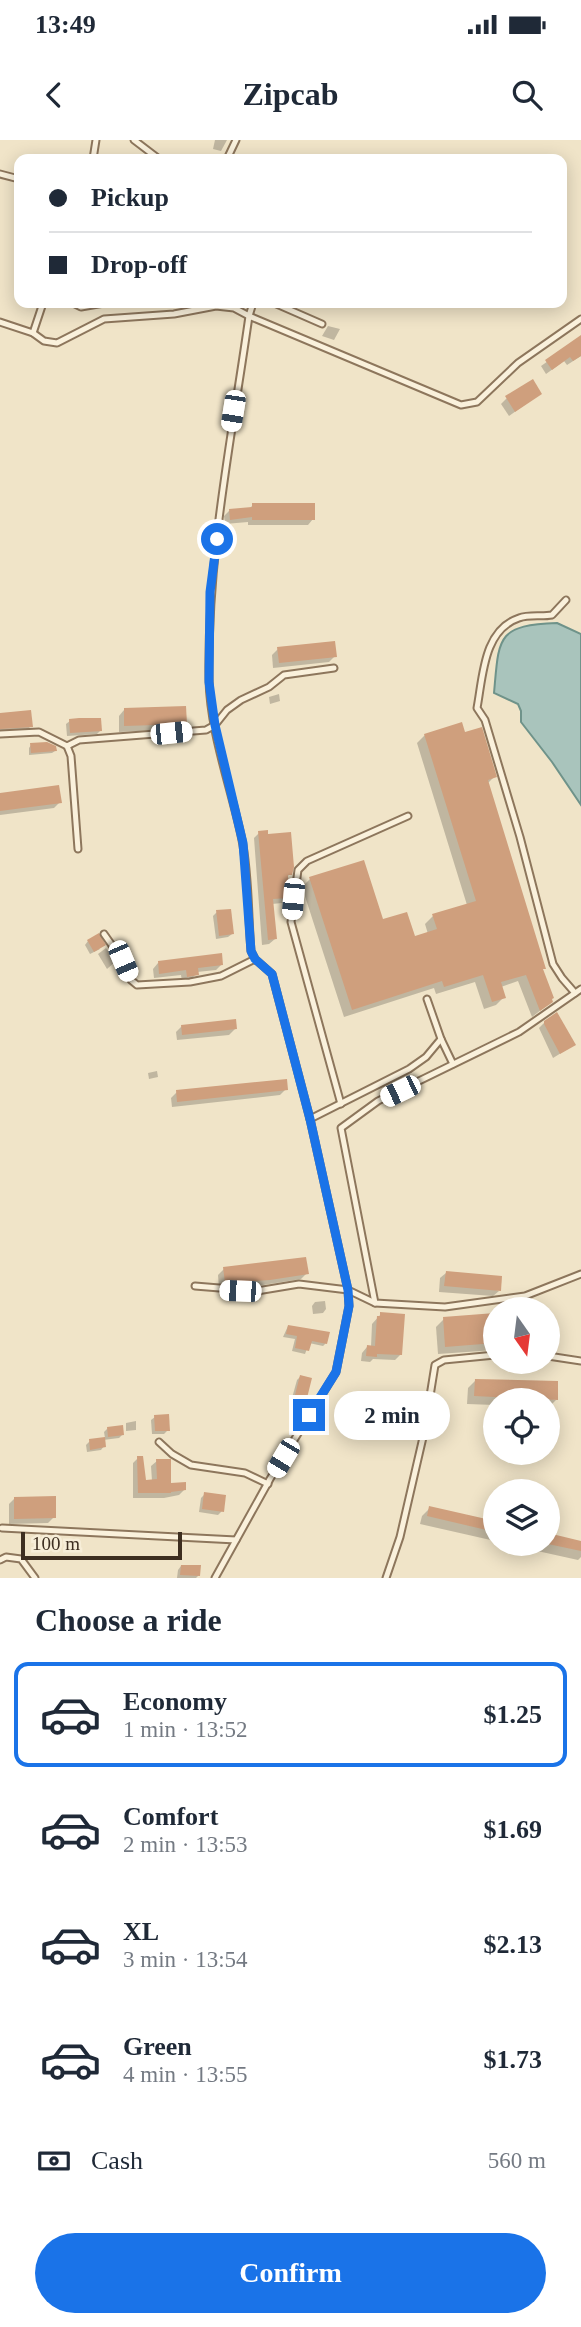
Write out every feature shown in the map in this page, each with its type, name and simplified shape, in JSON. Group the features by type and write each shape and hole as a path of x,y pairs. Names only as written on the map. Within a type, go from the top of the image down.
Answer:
{"lane":[{"path":"134,140 152,154"},
{"path":"33,333 41,308"},
{"path":"0,322 33,333 44,341 57,343 104,319 174,314 206,308"},
{"path":"232,308 461,405 477,402 518,363 581,319"},
{"path":"215,1578 336,1372 349,1306 348,1290 310,1119 272,974 255,959 251,951 243,843 215,725 209,682 210,592 229,435 251,308"},
{"path":"285,308 322,324"},
{"path":"375,1303 341,1128 378,1101 519,1032 578,991 562,978 554,964 485,720 477,708 485,658 495,637 507,624 521,617 552,615 566,600"},
{"path":"67,746 79,740 206,730 241,700 269,687 284,675 334,668"},
{"path":"0,733 39,732 67,746 71,757 78,849"},
{"path":"341,1104 291,922 299,870 307,861 408,816"},
{"path":"104,934 123,961 131,981 137,985 190,982 221,975 255,959"},
{"path":"427,999 453,1064"},
{"path":"310,1119 409,1069 426,1057 441,1039"},
{"path":"195,1286 257,1292 299,1284 348,1290 375,1303 445,1307 525,1296 581,1274"},
{"path":"386,1578 406,1511 424,1433 435,1365 444,1360 483,1356"},
{"path":"560,1358 581,1361"},
{"path":"159,1442 191,1465 245,1473 268,1484"},
{"path":"2,1528 236,1540"},
{"path":"0,1560 6,1557 21,1559 35,1578"}],"water":[{"path":"557,623 581,634 581,805 521,722 518,704 494,693 497,659 504,638 522,627"}],"building":[{"path":"581,335 581,356 573,361 570,357 552,370 545,360"},
{"path":"533,379 542,394 515,412 505,396"},
{"path":"252,503 315,503 315,520 252,520 252,517 230,520 229,509 252,507"},
{"path":"335,641 337,657 279,663 277,647"},
{"path":"186,706 187,724 124,726 124,708"},
{"path":"31,710 33,727 0,729 0,713"},
{"path":"101,718 102,731 70,733 69,719"},
{"path":"462,722 465,732 482,727 497,777 488,780 546,969 543,969 554,998 553,1002 540,1011 526,975 501,982 506,998 492,1002 483,975 444,987 442,981 352,1010 309,877 364,860 383,919 407,912 415,936 437,929 432,914 476,901 424,734"},
{"path":"47,742 56,746 57,751 31,753 30,743"},
{"path":"59,785 62,803 0,811 0,793"},
{"path":"268,830 268,834 291,832 294,867 292,875 288,875 289,898 273,899 277,939 268,940 258,831"},
{"path":"231,909 234,934 219,936 216,910"},
{"path":"99,933 106,945 94,952 87,940"},
{"path":"222,953 223,965 198,968 199,975 187,977 186,970 159,974 158,961"},
{"path":"557,1012 576,1045 560,1054 544,1024 544,1021"},
{"path":"236,1019 237,1029 182,1035 181,1025"},
{"path":"287,1079 288,1090 177,1102 176,1090"},
{"path":"306,1257 309,1274 225,1283 223,1267"},
{"path":"446,1271 502,1276 501,1291 444,1286"},
{"path":"380,1312 405,1314 402,1355 366,1356 367,1345 375,1346 377,1316 380,1316"},
{"path":"483,1314 483,1344 445,1347 443,1317"},
{"path":"288,1325 330,1332 327,1344 312,1341 309,1351 295,1348 297,1336 286,1334"},
{"path":"300,1375 312,1378 307,1398 295,1395"},
{"path":"475,1379 558,1381 558,1388 483,1388 483,1396 474,1396"},
{"path":"169,1414 170,1431 155,1431 154,1415"},
{"path":"123,1425 124,1435 108,1437 107,1427"},
{"path":"105,1437 106,1447 90,1450 89,1439"},
{"path":"137,1456 143,1456 146,1480 157,1479 156,1459 171,1459 171,1483 186,1482 186,1490 138,1493"},
{"path":"204,1492 226,1495 224,1512 202,1509"},
{"path":"56,1496 56,1518 14,1519 14,1497"},
{"path":"429,1506 483,1518 483,1529 427,1516"},
{"path":"560,1536 581,1541 581,1551 560,1547"},
{"path":"181,1565 201,1565 200,1576 180,1575"}],"route":[{"path":"217,539 210,592 209,682 215,725 243,843 251,951 255,959 272,974 310,1119 348,1290 349,1306 336,1372 309,1415"}]}
